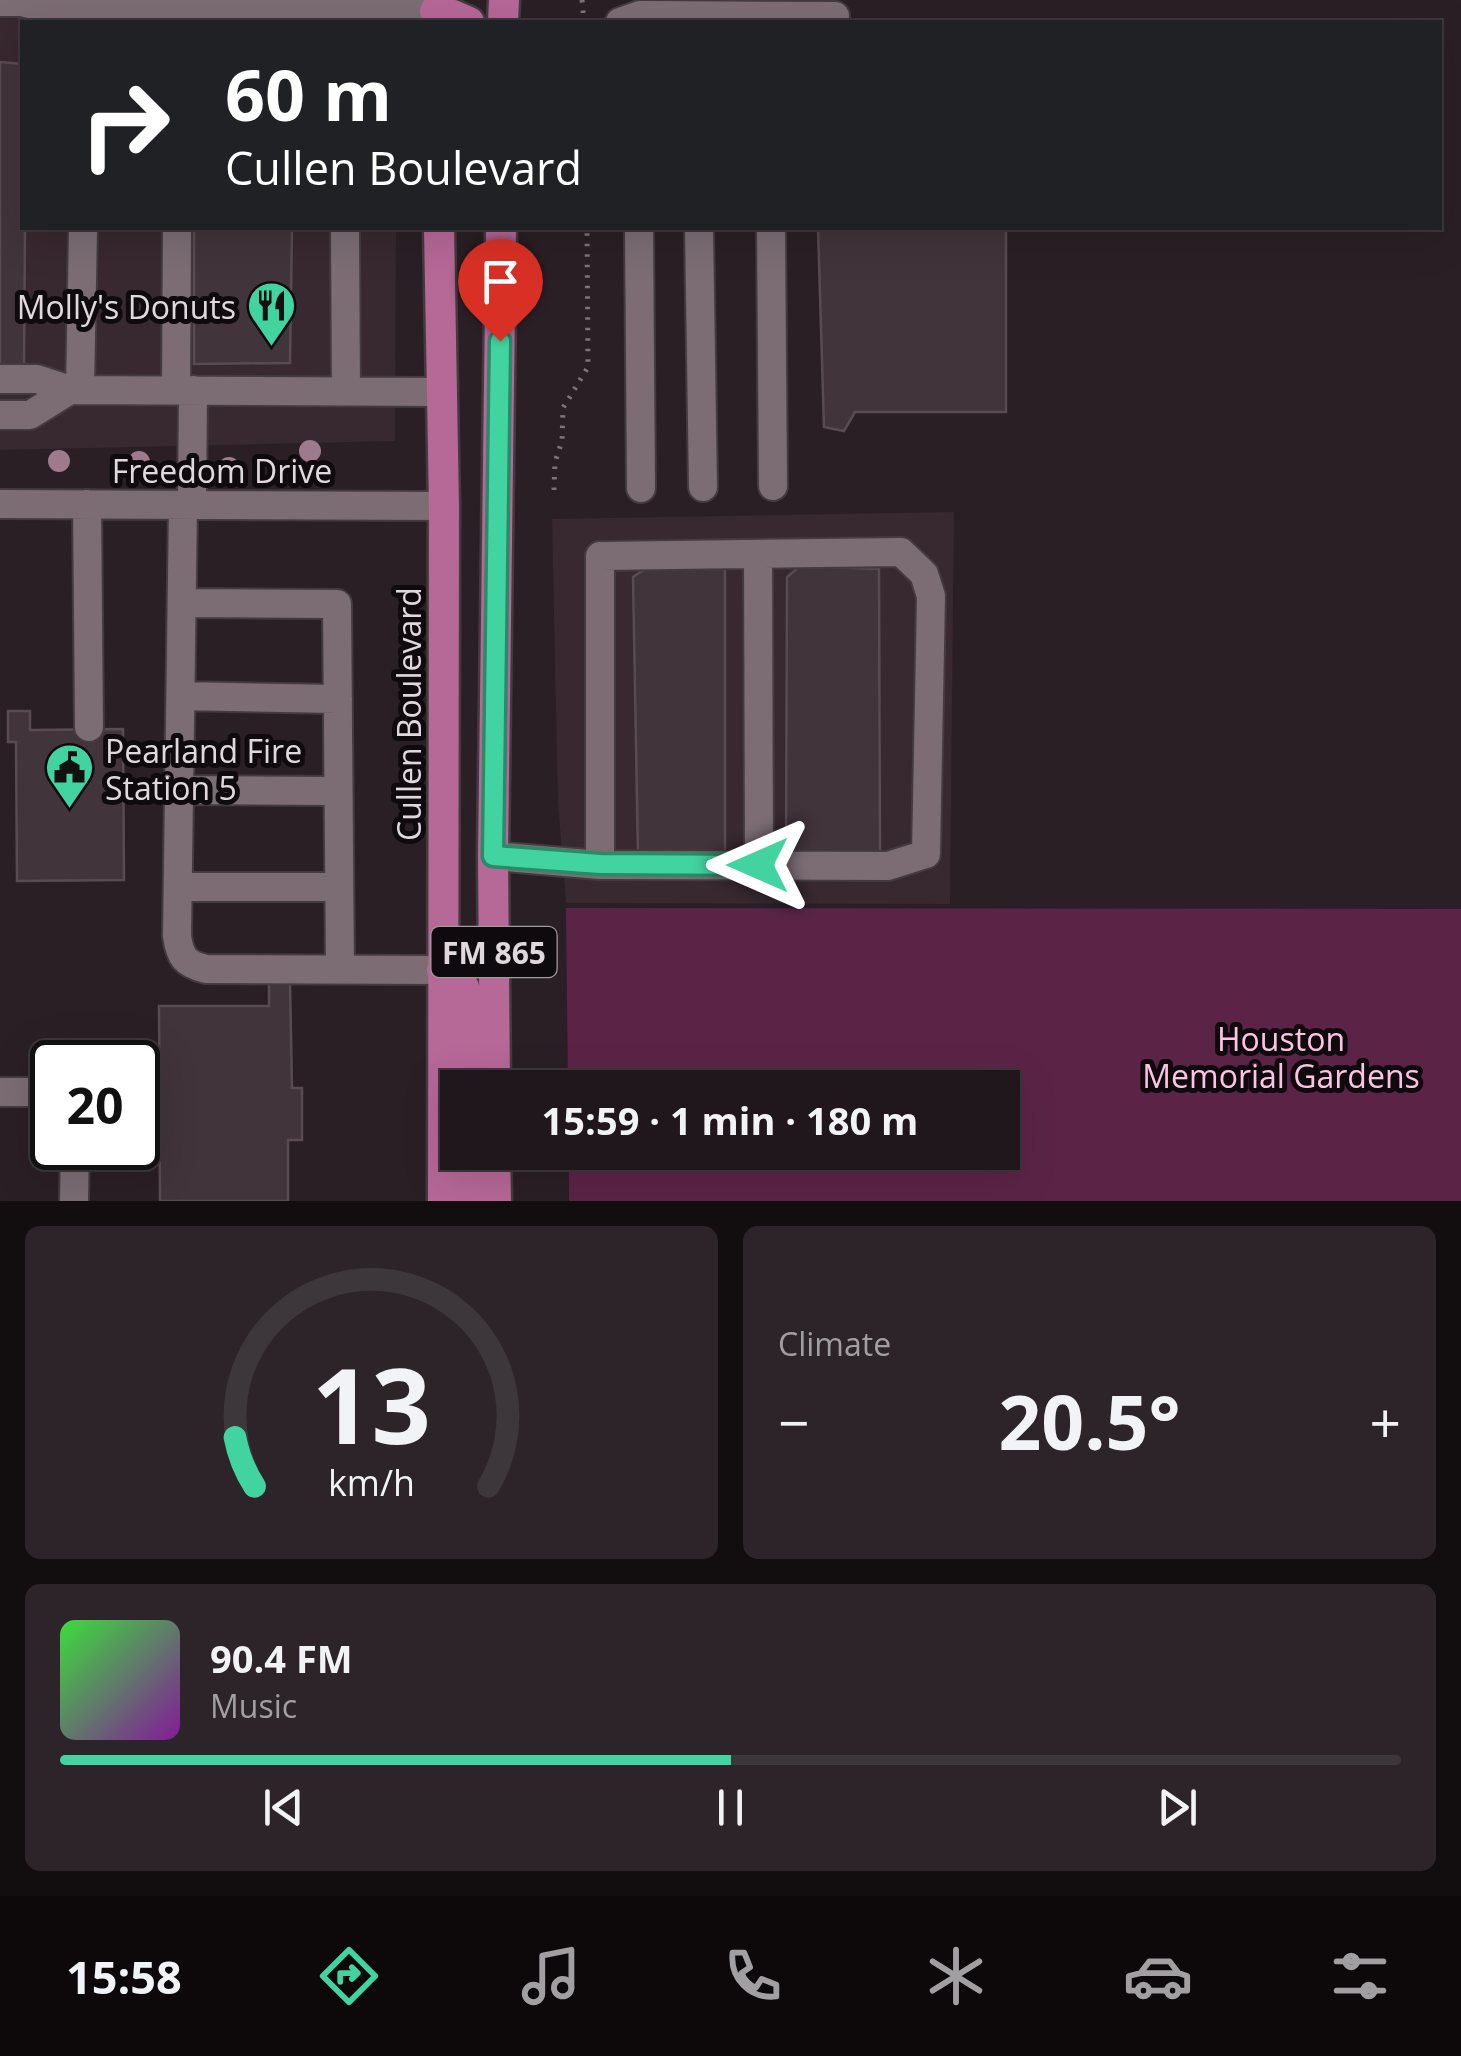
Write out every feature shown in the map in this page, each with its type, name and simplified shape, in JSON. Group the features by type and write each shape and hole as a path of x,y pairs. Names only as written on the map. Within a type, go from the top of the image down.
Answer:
{"main road":[{"path":"435,11 465,20"},
{"name":"Cullen Boulevard","path":"439,230 444,506 443,1201"},
{"name":"FM 865","path":"495,1070 493,856 501,230"},
{"path":"444,506 498,491"},
{"path":"442,970 464,987 468,1070"},
{"path":"469,1170 469,1201"},
{"path":"495,1170 496,1201"}],"street":[{"path":"0,2 435,11"},
{"path":"626,20 640,15 768,19 835,16"},
{"path":"75,390 83,230"},
{"path":"177,230 188,505 182,603 177,936 180,954 189,964 206,968 442,970"},
{"path":"346,230 346,391"},
{"path":"639,230 641,488"},
{"path":"699,230 704,487"},
{"path":"771,230 773,486"},
{"path":"0,379 37,379 75,390 442,392"},
{"path":"0,415 30,415 75,390"},
{"name":"Freedom Drive","path":"0,504 444,506"},
{"path":"87,504 88,727"},
{"path":"493,856 600,864 888,866 926,854 931,596 924,574 901,552 600,556 600,864"},
{"path":"758,554 758,865"},
{"path":"182,603 337,604 340,970"},
{"path":"181,696 338,699"},
{"path":"179,790 338,791"},
{"path":"178,887 339,887"},
{"path":"0,1092 30,1092"},
{"path":"74,1201 75,1170"}],"path":[{"path":"554,490 563,408 588,367 586,230"}],"shaded area":[{"path":"0,0 361,20 20,20 20,230 396,230 395,441 0,450"},
{"path":"954,512 950,904 566,903 558,802 552,519"}],"green space":[{"name":"Houston Memorial Gardens","path":"566,908 1461,909 1461,1201 569,1201 569,1170 1020,1170 1020,1070 568,1070"}],"building":[{"path":"0,62 20,64 20,230 25,230 24,367 0,367"},
{"path":"194,230 292,230 290,363 194,364"},
{"path":"818,230 1006,230 1006,412 855,412 844,431 824,427"},
{"path":"800,566 879,569 880,856 786,855 787,577"},
{"path":"648,567 725,569 725,857 638,856 633,577"},
{"name":"Pearland Fire Station 5","path":"8,711 30,711 30,730 123,729 124,880 17,881 16,742 8,742"},
{"path":"269,983 290,983 292,1088 302,1088 302,1140 288,1140 288,1201 160,1201 159,1006 269,1006"}],"place":[{"name":"Molly's Donuts","path":"271,348"},
{"name":"Pearland Fire Station 5","path":"70,810"}],"route":[{"path":"500,341 493,856 600,864 758,865"}]}
